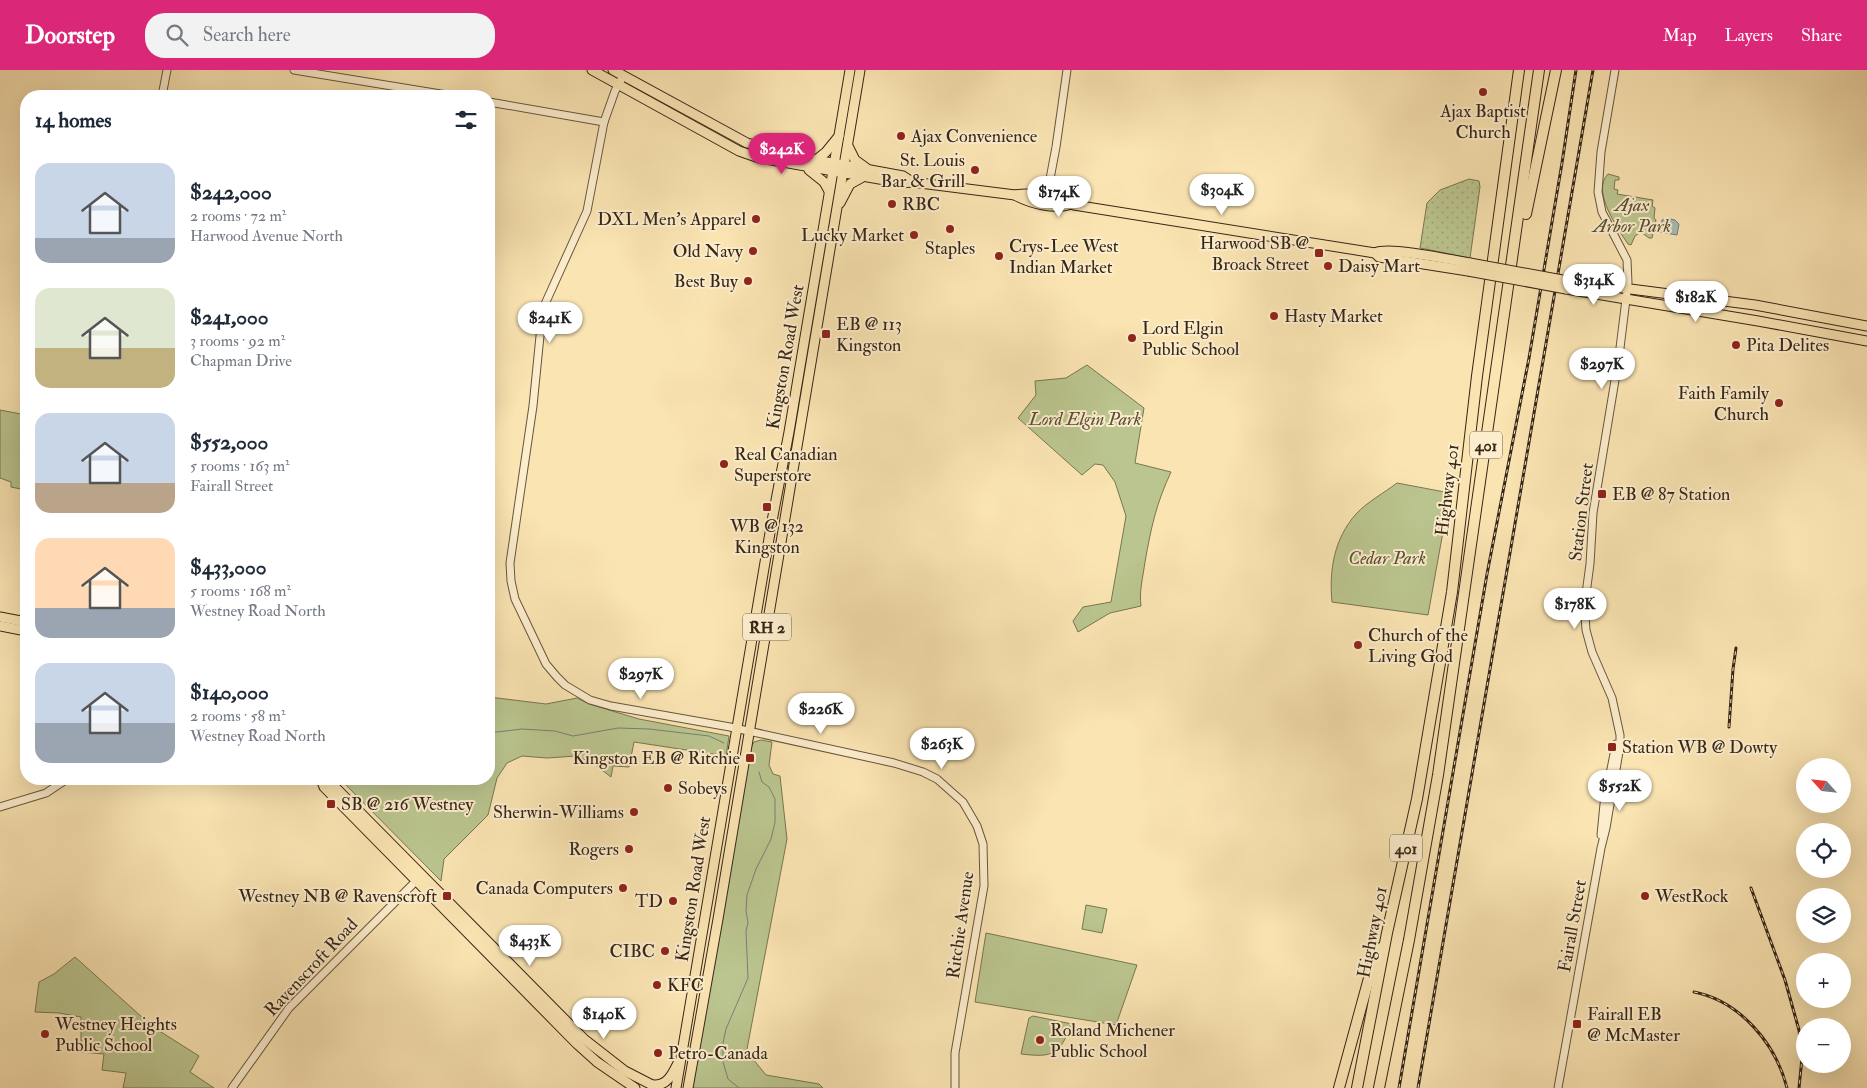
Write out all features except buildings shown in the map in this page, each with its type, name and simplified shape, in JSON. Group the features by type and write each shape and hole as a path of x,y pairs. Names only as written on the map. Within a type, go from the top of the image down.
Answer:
{"highway":[{"name":"Highway 401","path":"1357,1088 1387,933 1417,799 1452,592 1482,337 1517,70"},
{"name":"Highway 401","path":"1380,1088 1409,940 1438,775 1539,70"},
{"path":"1516,241 1525,218 1556,70"},
{"path":"1339,1088 1372,967 1387,933"}],"main road":[{"path":"592,70 739,151 758,158 805,168 843,169 866,174 903,176 912,182 1015,195 1026,193 1046,200 1066,201 1071,204 1375,253 1380,250 1567,285 1627,299 1867,340"},
{"path":"613,70 747,143 816,160 834,168"},
{"name":"RH 2","path":"834,168 850,70"},
{"name":"RH 2","path":"843,169 860,70"},
{"path":"816,160 826,152 839,136"},
{"path":"848,144 855,160 866,174"},
{"path":"805,168 820,178 829,191"},
{"name":"Kingston Road West","path":"676,1088 834,168"},
{"name":"Kingston Road West","path":"688,1088 843,169"},
{"path":"837,207 850,184 866,174"},
{"path":"1567,285 1628,290 1766,307 1867,326"},
{"path":"0,617 20,621"},
{"path":"0,626 20,630"},
{"path":"323,785 524,984 597,1062 635,1088"},
{"path":"524,984 608,1059 625,1071 654,1086 664,1084 682,1056"}],"street":[{"path":"163,90 167,70"},
{"path":"294,70 416,90"},
{"path":"1046,200 1067,70"},
{"path":"1600,171 1601,152 1615,70"},
{"path":"1600,171 1619,70"},
{"name":"Ritchie Avenue","path":"623,76 604,122 587,211 545,304 532,415 510,563 514,598 546,664 571,690 590,700 610,706 737,729 854,754 923,772 948,788 967,809 977,826 983,844 984,886 955,1053 955,1088"},
{"path":"495,103 604,122"},
{"name":"Station Street","path":"1600,171 1599,205 1627,260 1628,290 1593,513 1590,564 1585,602 1588,637 1592,652 1612,698 1618,723 1620,746 1617,771"},
{"name":"Station Street","path":"1600,848 1604,804 1615,751 1618,723"},
{"name":"Fairall Street","path":"1558,1088 1600,848 1617,771"},
{"path":"0,807 46,793 58,785"},
{"name":"Ravenscroft Road","path":"232,1088 289,1008 419,879"}],"green space":[{"name":"Ajax Arbor Park","path":"1608,174 1619,177 1619,180 1615,180 1614,189 1618,190 1617,194 1653,200 1652,206 1655,208 1654,218 1656,220 1652,238 1641,232 1635,236 1631,245 1628,244 1613,220 1604,200 1604,181"},
{"path":"1469,179 1479,181 1480,187 1470,258 1420,248 1427,203 1440,190"},
{"name":"Lord Elgin Park","path":"1087,365 1144,408 1135,463 1171,472 1161,495 1152,527 1140,595 1141,606 1110,613 1078,632 1073,621 1083,607 1111,602 1126,516 1115,482 1103,465 1095,464 1082,475 1018,418 1036,395 1035,381 1066,378"},
{"path":"0,410 20,414 20,489 11,487 11,482 0,478"},
{"name":"Cedar Park","path":"1397,483 1450,493 1428,615 1332,602 1332,567 1338,544 1343,534 1360,510"},
{"path":"495,698 546,704 577,698 589,704 639,719 729,736 726,756 634,742 629,767 613,766 611,777 593,763 576,756 547,758 522,756 507,763 497,778 488,815 444,859 441,881 346,785 495,785"},
{"path":"761,740 772,742 769,765 773,774 780,776 787,839 747,1049 766,1075 819,1084 823,1088 692,1088 751,747 754,742"},
{"path":"1086,905 1107,909 1102,933 1082,929"},
{"path":"986,933 1137,965 1116,1025 975,1002"},
{"path":"75,957 153,1027 199,1056 190,1072 214,1088 123,1088 126,1073 102,1070 104,1054 81,1052 81,1017 59,1013 35,1012 39,982 54,974"},
{"path":"1033,1016 1072,1024 1063,1042 1054,1052 1041,1055 1021,1054 1029,1018"}],"water":[{"path":"1666,218 1675,220 1679,224 1677,235 1660,232 1662,220"}],"waterway":[{"path":"495,732 522,729 555,731 573,736 618,728 649,729 709,736 724,743"},
{"path":"739,1088 728,1079 723,1062 723,1043 726,1029 748,978 747,895 756,869 771,839 775,822 775,799 769,787 762,782 759,772"}],"railway":[{"path":"1399,1088 1487,574 1529,358 1576,70"},
{"path":"1418,1088 1593,70"},
{"path":"1729,727 1736,648"},
{"path":"1751,888 1785,980 1799,1030 1802,1058 1799,1088"},
{"path":"1694,992 1711,997 1726,1005 1754,1027 1774,1056 1787,1088"}],"place":[{"name":"Ajax Baptist Church","path":"1483,92"},
{"name":"Ajax Convenience","path":"901,136"},
{"name":"St. Louis Bar & Grill","path":"975,170"},
{"name":"RBC","path":"892,204"},
{"name":"DXL Men's Apparel","path":"756,219"},
{"name":"Staples","path":"950,229"},
{"name":"Lucky Market","path":"914,235"},
{"name":"Old Navy","path":"753,251"},
{"name":"Harwood SB @ Broack Street","path":"1319,253"},
{"name":"Crys-Lee West Indian Market","path":"999,256"},
{"name":"Daisy Mart","path":"1328,266"},
{"name":"Best Buy","path":"748,281"},
{"name":"Hasty Market","path":"1274,316"},
{"name":"EB @ 113 Kingston","path":"826,334"},
{"name":"Lord Elgin Public School","path":"1132,338"},
{"name":"Pita Delites","path":"1736,345"},
{"name":"Faith Family Church","path":"1779,403"},
{"name":"Real Canadian Superstore","path":"724,464"},
{"name":"EB @ 87 Station","path":"1602,494"},
{"name":"WB @ 132 Kingston","path":"767,507"},
{"name":"Church of the Living God","path":"1358,645"},
{"name":"Station WB @ Dowty","path":"1612,747"},
{"name":"Kingston EB @ Ritchie","path":"750,758"},
{"name":"Sobeys","path":"668,788"},
{"name":"SB @ 216 Westney","path":"331,804"},
{"name":"Sherwin-Williams","path":"634,812"},
{"name":"Rogers","path":"629,849"},
{"name":"Canada Computers","path":"623,888"},
{"name":"Westney NB @ Ravenscroft","path":"447,896"},
{"name":"WestRock","path":"1645,896"},
{"name":"TD","path":"673,901"},
{"name":"CIBC","path":"665,951"},
{"name":"KFC","path":"657,985"},
{"name":"Fairall EB @ McMaster","path":"1577,1024"},
{"name":"Westney Heights Public School","path":"45,1034"},
{"name":"Roland Michener Public School","path":"1040,1040"},
{"name":"Petro-Canada","path":"658,1053"}]}
